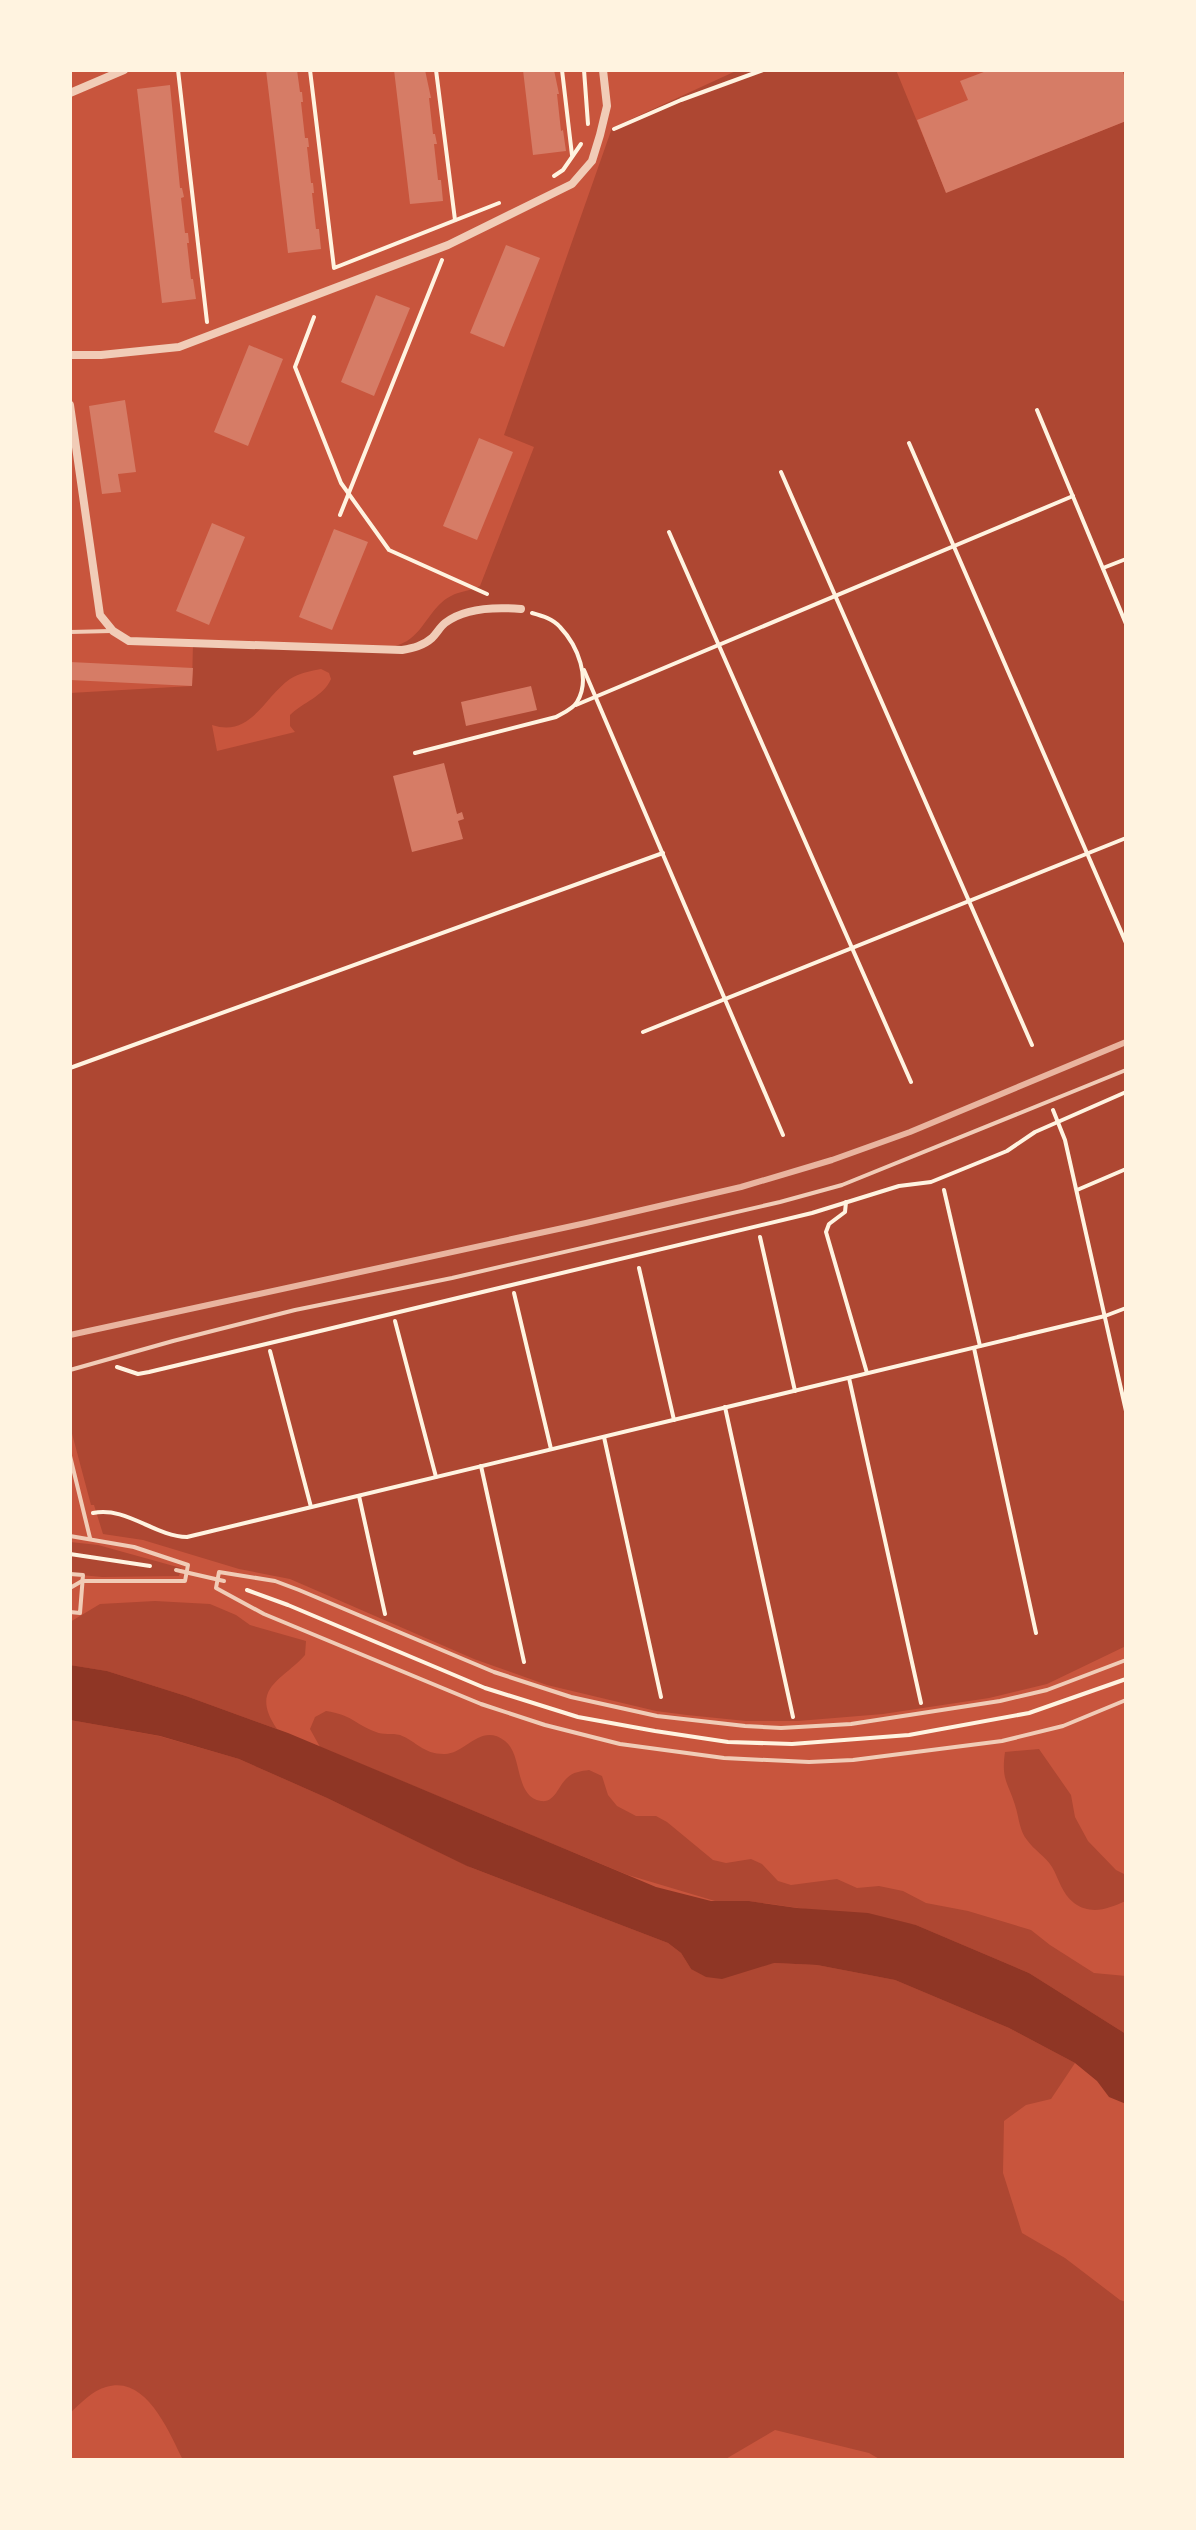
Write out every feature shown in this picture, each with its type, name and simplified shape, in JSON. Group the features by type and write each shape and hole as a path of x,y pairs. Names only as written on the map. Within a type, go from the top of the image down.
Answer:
{"street":[{"path":"70,93 124,70"},
{"path":"70,355 179,347 448,245 572,184 592,161 600,135 607,106 603,70"},
{"path":"70,405 100,615 113,631 129,641 402,650 422,645 444,623 463,614 487,609 521,609"}],"lane":[{"path":"70,632 113,631"},
{"path":"70,1370 295,1310 765,1206 842,1185 1126,1070"},
{"path":"70,1456 90,1538"},
{"path":"70,1536 134,1547 188,1565 185,1581 82,1581 70,1588"},
{"path":"176,1570 221,1581"},
{"path":"1126,1660 1047,1690 985,1704 851,1724 781,1728 745,1726 657,1716 571,1697 494,1672 275,1581 219,1572 221,1581 216,1588 264,1614 481,1704 545,1725 620,1744 724,1758 794,1762 853,1760 1002,1741 1063,1726 1126,1700"},
{"path":"70,1574 83,1575 80,1613 70,1612"}],"path":[{"path":"178,70 209,336"},
{"path":"310,70 334,268 499,202"},
{"path":"436,70 455,220"},
{"path":"562,70 573,157"},
{"path":"545,182 563,170 580,147 588,124 584,70"},
{"path":"600,135 681,100 763,70"},
{"path":"340,515 448,245"},
{"path":"314,317 295,367 341,483 389,550 493,597"},
{"path":"1037,410 1126,624"},
{"path":"909,443 1126,943"},
{"path":"781,472 1032,1045"},
{"path":"415,753 556,717 576,705 1073,496"},
{"path":"669,532 911,1082"},
{"path":"1103,568 1126,559"},
{"path":"521,609 559,625 583,668 783,1135"},
{"path":"576,705 583,687 583,668"},
{"path":"643,1032 1126,838"},
{"path":"70,1068 663,853"},
{"path":"1050,1102 1065,1140 1126,1411"},
{"path":"1077,1190 1126,1169"},
{"path":"842,1185 845,1212 829,1224 826,1232 867,1373"},
{"path":"944,1190 980,1346"},
{"path":"760,1237 795,1391"},
{"path":"639,1268 674,1420"},
{"path":"514,1293 551,1449"},
{"path":"107,1510 187,1537 974,1348 1126,1308"},
{"path":"395,1321 436,1477"},
{"path":"974,1348 1036,1633"},
{"path":"270,1351 311,1507"},
{"path":"849,1378 921,1704"},
{"path":"725,1407 793,1717"},
{"path":"604,1437 661,1697"},
{"path":"481,1466 524,1662"},
{"path":"359,1496 385,1614"},
{"path":"70,1554 176,1570"},
{"path":"221,1581 288,1605 485,1688 578,1717 728,1742 792,1744 909,1735 1029,1713 1126,1679"}],"shaded area":[{"path":"738,70 896,70 946,192 1126,121 1126,1646 1047,1684 989,1698 883,1714 798,1721 746,1721 656,1711 547,1685 474,1659 290,1579 239,1569 143,1540 103,1534 94,1505 91,1505 70,1426 70,693 192,686 193,643 383,650 413,636 444,600 480,586 534,447 504,435 612,128","holes":["321,669 329,673 331,679 323,690 290,715 290,726 295,732 217,751 212,725 237,726 256,714 294,677"]},
{"path":"70,1542 98,1545 181,1568 179,1576 102,1577 70,1574"},
{"path":"155,1601 210,1604 250,1625 306,1641 305,1655 267,1694 269,1715 277,1729 107,1671 70,1665 70,1622 100,1604"},
{"path":"70,1665 107,1671 288,1733 656,1887 711,1901 749,1901 868,1913 916,1925 1029,1973 1126,2034 1126,2104 1109,2097 1097,2081 1075,2063 1009,2028 895,1980 817,1965 774,1963 722,1979 706,1977 691,1969 681,1953 668,1943 467,1866 239,1759 160,1736 70,1720"},
{"path":"326,1711 342,1715 379,1733 400,1735 425,1750 437,1753 452,1753 480,1737 496,1736 511,1747 527,1792 541,1801 553,1797 569,1776 589,1770 602,1776 608,1795 617,1806 636,1816 656,1816 667,1822 713,1860 726,1863 751,1859 762,1864 778,1881 791,1885 837,1879 857,1888 879,1886 903,1891 926,1903 968,1911 1031,1930 1094,1973 1126,1976 1126,2034 1029,1973 916,1925 749,1901 715,1901 628,1875 320,1747 310,1729 315,1717"},
{"path":"70,1720 159,1736 239,1759 472,1868 668,1943 681,1953 691,1969 751,1969 773,1963 817,1965 895,1980 1009,2028 1075,2063 1051,2099 1026,2105 1004,2121 1003,2173 1022,2233 1065,2258 1126,2302 1126,2460 881,2460 869,2453 775,2430 724,2460 183,2460 154,2408 133,2389 120,2385 106,2387 70,2413"},
{"path":"1039,1749 1071,1795 1075,1817 1088,1841 1116,1870 1126,1875 1126,1901 1094,1910 1074,1903 1049,1863 1024,1836 1005,1775 1005,1752"}],"building":[{"path":"266,70 297,70 321,249 288,253"},
{"path":"394,70 425,70 443,201 410,204"},
{"path":"523,70 554,70 566,151 533,155"},
{"path":"989,70 1122,70 1126,80 1126,121 946,193 917,120 968,100 960,81"},
{"path":"170,85 180,188 184,197 181,198 185,233 188,233 191,279 196,299 162,303 137,89"},
{"path":"506,245 540,258 504,347 470,333"},
{"path":"376,295 410,308 374,396 341,382"},
{"path":"249,345 283,359 248,446 214,432"},
{"path":"125,400 136,472 118,474 121,492 102,494 89,406"},
{"path":"479,438 513,452 477,540 443,526"},
{"path":"212,523 245,537 209,625 176,611"},
{"path":"334,529 368,542 332,630 299,617"},
{"path":"70,662 193,668 192,686 70,680"},
{"path":"531,686 537,710 466,726 461,702"},
{"path":"444,763 457,814 462,812 464,819 458,821 463,839 412,852 393,776"}],"railway":[{"path":"70,1335 741,1187 832,1160 910,1132 1126,1042"}]}
